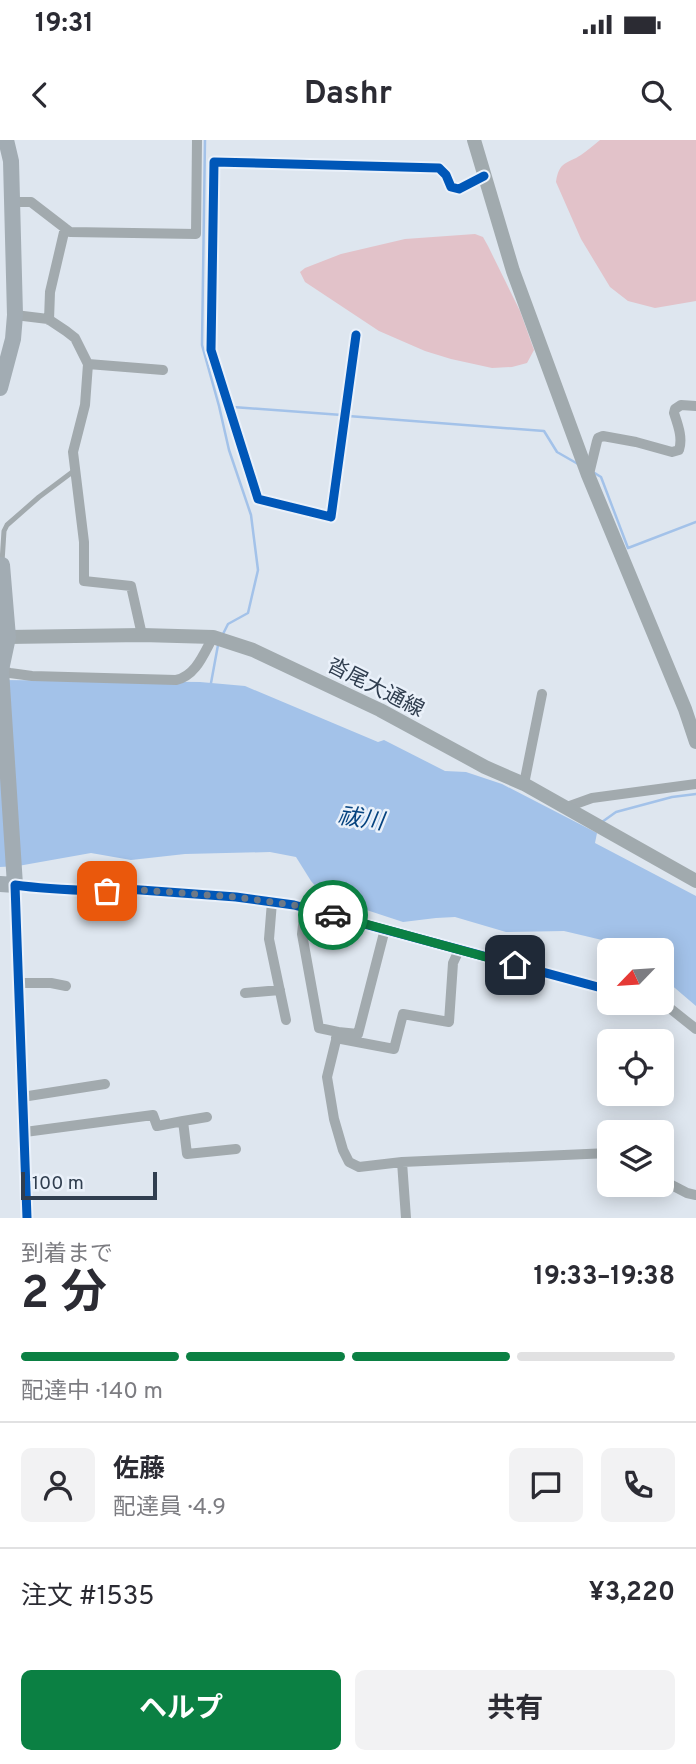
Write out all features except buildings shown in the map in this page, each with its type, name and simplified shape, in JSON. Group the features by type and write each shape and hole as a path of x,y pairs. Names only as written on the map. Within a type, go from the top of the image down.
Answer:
{"main road":[{"path":"0,388 13,339 15,315 11,161 6,140"},
{"path":"474,140 513,271 588,475 690,707 696,742"},
{"path":"1,565 8,637 1,672 10,882"},
{"name":"沓尾大通線","path":"8,637 213,637 253,650 380,710 485,767 524,784 696,881"}],"street":[{"path":"195,234 197,140"},
{"path":"356,335 331,517 258,499 211,350 214,162 439,168 446,175 451,187 459,189 484,176"},
{"path":"13,202 31,202 70,232 212,234"},
{"path":"49,320 50,292 65,228"},
{"path":"15,315 49,320 75,338 88,364 85,405 73,452 84,542 84,581 131,586 142,635"},
{"path":"88,364 163,370"},
{"path":"588,475 598,438 603,436 672,452 678,450 681,436 675,410 681,405 696,406"},
{"path":"1,672 32,676 176,680 188,676 213,637"},
{"path":"524,784 542,694"},
{"path":"572,811 592,798 696,784"},
{"path":"27,1218 19,983 10,882 36,888 127,889 272,902 305,908 597,987"},
{"path":"272,902 269,939 286,1020"},
{"path":"305,908 302,934 319,1028 337,1035 394,1049 403,1014 449,1022 453,963 459,950"},
{"path":"337,1035 358,1034 385,929"},
{"path":"19,983 66,986"},
{"path":"245,993 280,990"},
{"path":"674,1012 696,1029"},
{"path":"337,1035 327,1077 334,1119 349,1163 359,1167 402,1162 597,1154"},
{"path":"22,1097 105,1084"},
{"path":"25,1132 153,1115 157,1126 207,1117"},
{"path":"183,1121 187,1154 236,1149"},
{"path":"402,1162 406,1218"},
{"path":"674,1186 696,1195"}],"lane":[{"path":"1,565 7,525 75,470"}],"shaded area":[{"path":"600,140 696,140 696,301 655,308 628,301 610,287 581,239 556,182 557,175 568,162"},
{"path":"475,234 483,237 520,311 534,350 527,363 492,368 425,351 379,331 305,282 300,272 341,254 405,239"}],"water":[{"name":"祓川","path":"0,680 200,682 245,686 378,742 384,740 445,771 466,772 502,784 597,833 595,843 696,896 696,1006 674,987 674,938 597,939 564,931 506,932 455,917 403,922 324,896 296,857 270,852 185,854 131,860 91,853 0,867"}],"waterway":[{"path":"205,140 202,345 229,450 251,515 258,570 248,613 228,624 222,636"},
{"path":"233,407 342,415"},
{"path":"348,416 544,431 557,452 578,464"},
{"path":"593,472 601,477 628,548 696,522"},
{"path":"211,683 218,645"},
{"path":"602,822 616,812 672,797 696,794"}],"cycle path":[{"path":"356,335 331,517 258,499 211,350 214,162 439,168 446,175 451,187 459,189 484,176"},
{"path":"27,1218 15,885 99,891 127,889 236,897 294,905 597,987"}],"way so far":[{"path":"107,891 127,889 236,897 294,905 333,915"}],"route":[{"path":"333,915 515,965"}]}
